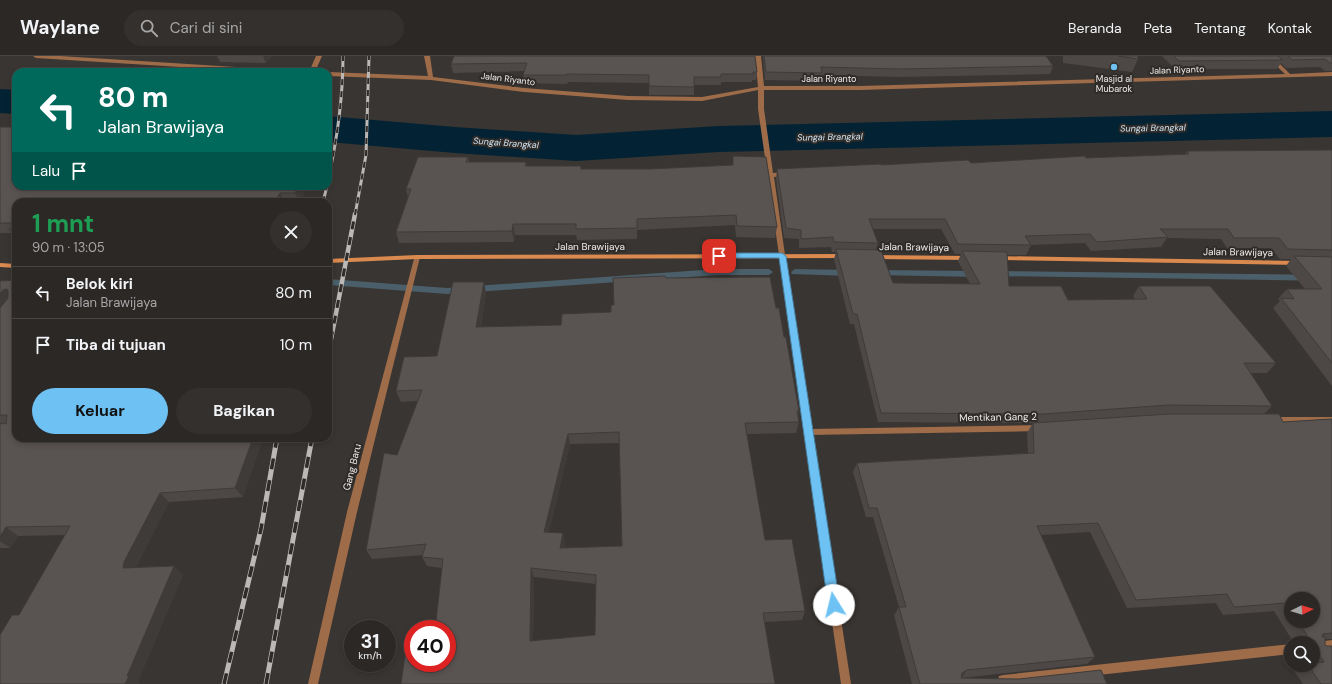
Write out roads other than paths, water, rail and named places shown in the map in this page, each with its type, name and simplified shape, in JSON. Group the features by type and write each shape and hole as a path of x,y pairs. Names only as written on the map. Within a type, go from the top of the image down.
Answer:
{"main road":[{"name":"Jalan Brawijaya","path":"332,260 417,257 854,256"},
{"name":"Jalan Brawijaya","path":"862,257 973,258"},
{"name":"Jalan Brawijaya","path":"989,258 1308,263"},
{"path":"0,265 12,266"}],"street":[{"path":"36,56 223,68"},
{"path":"314,68 319,56"},
{"path":"427,56 431,78"},
{"path":"758,56 762,88 761,109 768,163 771,174 846,684"},
{"path":"1269,56 1288,74"},
{"name":"Jalan Riyanto","path":"332,74 431,78 524,90 628,98 702,99 762,88 868,88 1232,78 1288,74 1332,74"},
{"path":"771,174 795,174"},
{"name":"Gang Baru","path":"313,684 352,512 417,257"},
{"path":"1262,420 1332,420"},
{"name":"Mentikan Gang 2","path":"808,432 1052,427"},
{"path":"1320,646 1332,645"},
{"path":"993,681 1284,650"}],"waterway":[{"name":"Sungai Brangkal","path":"0,101 12,102"},
{"name":"Sungai Brangkal","path":"332,129 455,140 576,148 719,139 1332,124"},
{"path":"332,282 447,291 717,272 769,272"},
{"path":"795,272 851,273"},
{"path":"877,273 979,274"},
{"path":"995,274 1332,278"}],"railway":[{"path":"332,160 339,118 343,56"},
{"path":"355,215 366,155 369,56"},
{"path":"324,198 326,190"},
{"path":"332,334 355,214"},
{"path":"224,684 261,529 276,442"},
{"path":"266,684 311,442"}],"place":[{"name":"Masjid al Mubarok","path":"1114,67"}]}
